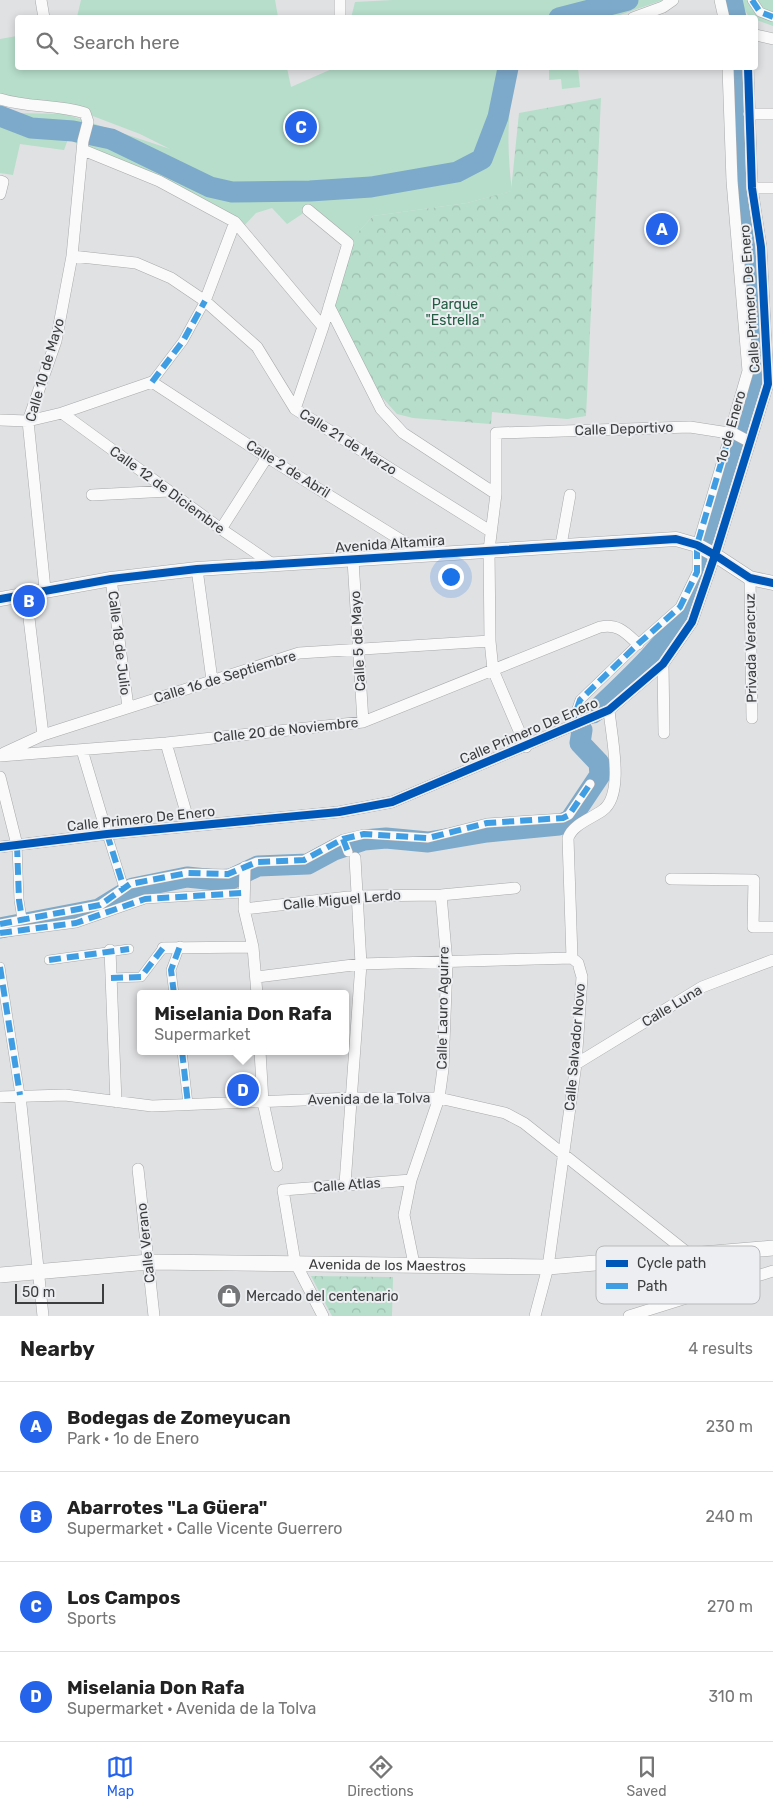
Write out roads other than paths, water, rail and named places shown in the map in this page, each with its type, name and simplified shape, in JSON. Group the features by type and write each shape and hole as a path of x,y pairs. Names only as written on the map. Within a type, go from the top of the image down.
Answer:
{"main road":[{"name":"Avenida de los Maestros","path":"760,1249 773,1248"},
{"name":"Avenida de los Maestros","path":"0,1275 40,1270 149,1262 296,1262 548,1267 596,1263"}],"street":[{"path":"41,0 44,15"},
{"path":"340,0 340,15"},
{"path":"641,15 663,7 672,0"},
{"path":"720,0 723,15"},
{"path":"752,0 760,12 773,17"},
{"path":"758,35 773,39"},
{"name":"1o de Enero","path":"697,545 732,434 748,372 732,181 728,70"},
{"name":"Calle Primero De Enero","path":"17,845 107,834 339,812 392,802 526,747 609,710 663,664 692,622 715,555 768,384 767,248 752,188 748,70"},
{"name":"Calle 10 de Mayo","path":"0,99 18,105 68,108 85,113 88,122 83,146 72,256 56,340 28,421 45,589"},
{"path":"749,114 773,114"},
{"path":"83,146 159,181 235,222 323,326"},
{"path":"0,194 2,181"},
{"path":"752,188 773,188"},
{"path":"295,409 348,243 308,210"},
{"path":"0,420 28,421 62,413 152,382 183,341 205,301 235,222"},
{"name":"Calle 21 de Marzo","path":"72,256 136,264 171,278 205,301 257,347 295,409 490,531"},
{"path":"329,306 381,409 404,433 496,494 489,550 490,641 493,670 526,747"},
{"name":"Calle 2 de Abril","path":"152,382 267,457 425,555"},
{"name":"Calle 12 de Diciembre","path":"62,413 221,529 274,565"},
{"name":"Calle Deportivo","path":"496,494 496,433 690,427 732,434 749,441"},
{"path":"221,529 267,457"},
{"path":"92,495 169,491"},
{"path":"561,545 570,495"},
{"name":"Avenida Altamira","path":"0,598 45,589 196,570 676,539 697,545 750,578 773,583"},
{"name":"Calle Primero De Enero","path":"571,726 580,700 638,644 680,607 697,572 697,545"},
{"name":"Calle 5 de Mayo","path":"353,560 363,722"},
{"path":"196,570 212,680"},
{"name":"Privada Veracruz","path":"750,578 752,718"},
{"name":"Calle 18 de Julio","path":"111,580 128,707"},
{"path":"26,593 43,736"},
{"name":"Calle 20 de Noviembre","path":"0,756 166,743 363,722 600,626 610,625 620,628 638,644"},
{"name":"Calle 16 de Septiembre","path":"0,756 43,736 299,653 490,641"},
{"path":"663,664 664,732"},
{"name":"Calle Salvador Novo","path":"535,1316 548,1267 576,1064 582,977 578,963 572,958 568,838 570,831 605,809 613,797 616,782 609,710"},
{"path":"166,743 190,826"},
{"path":"82,750 124,888"},
{"path":"0,777 17,845 19,900 22,919"},
{"path":"0,924 100,905 130,884 187,873 228,874 257,862 304,860 343,838 364,834 428,838 487,823 563,818 569,815 590,784"},
{"path":"343,838 351,855 357,896 361,964 345,1184"},
{"path":"0,847 17,845"},
{"path":"245,867 244,909 254,947 257,990"},
{"path":"671,879 754,880 753,927 773,927"},
{"path":"0,933 76,923 145,900 244,888"},
{"name":"Calle Miguel Lerdo","path":"244,909 357,896 440,895 516,888"},
{"name":"Calle Lauro Aguirre","path":"414,1264 404,1215 411,1180 438,1098 443,1069 447,963 440,895"},
{"path":"111,978 141,977 163,948 180,946 254,947"},
{"path":"174,990 171,970 180,946"},
{"path":"49,960 110,950 129,949"},
{"path":"110,950 116,1102"},
{"path":"256,976 361,964 572,958"},
{"name":"Calle Luna","path":"576,1064 702,987 773,960"},
{"path":"0,967 20,1095 40,1270 43,1316"},
{"path":"182,1055 188,1104"},
{"path":"260,1055 263,1102 277,1166"},
{"name":"Avenida de la Tolva","path":"0,1097 65,1095 152,1106 352,1098 438,1098 505,1113 524,1123 679,1246"},
{"name":"Calle Verano","path":"138,1170 154,1316"},
{"name":"Calle Atlas","path":"296,1262 283,1190 411,1180"},
{"path":"296,1262 323,1316"},
{"path":"760,1275 773,1271"},
{"path":"629,1316 667,1304"}],"waterway":[{"path":"570,15 628,0"},
{"path":"732,0 735,15"},
{"path":"0,116 31,128 73,131 111,139 210,187 232,192 310,191 371,187 457,172 482,159 498,117 508,70"},
{"path":"593,713 659,647 692,602 703,572 708,540 763,378 745,190 740,70"},
{"path":"0,928 99,909 133,888 187,877 216,880 231,879 258,866 308,864 334,850 364,840 386,838 428,842 487,832 559,825 570,820 600,775 599,763 580,743 582,730"}],"place":[{"name":"Los Campos","path":"301,127"},
{"name":"Bodegas de Zomeyucan","path":"662,229"},
{"name":"Abarrotes \"La Güera\"","path":"29,601"},
{"name":"Miselania Don Rafa","path":"243,1090"},
{"name":"Mercado del centenario","path":"229,1296"}],"park label":[{"name":"Parque \"Estrella\"","path":"455,312"}]}
